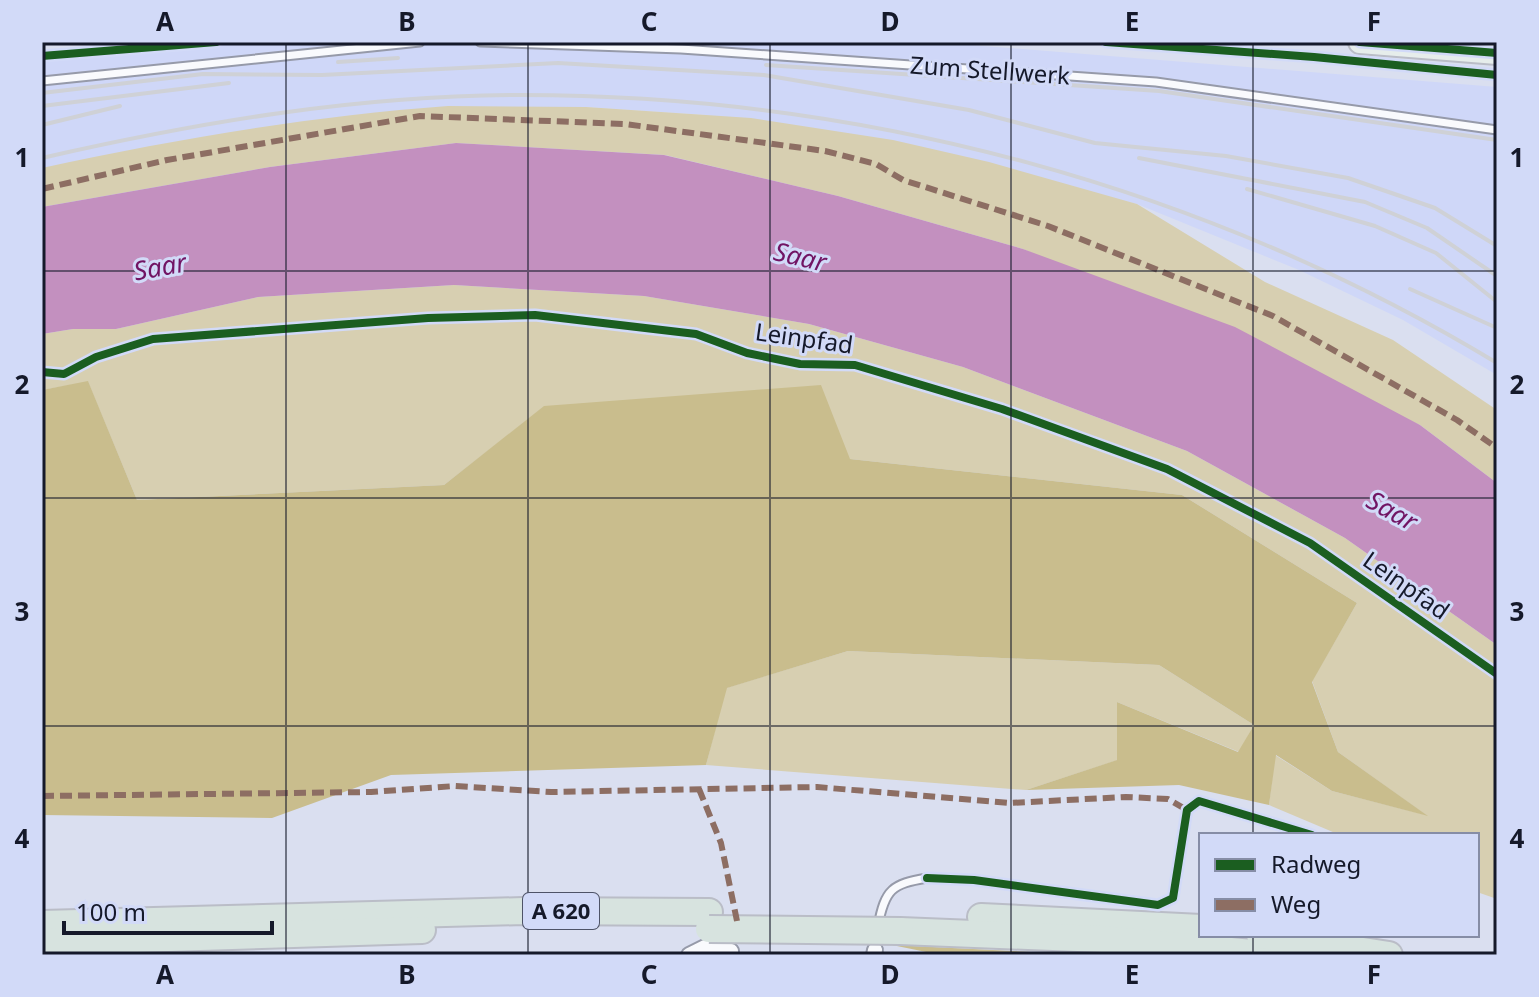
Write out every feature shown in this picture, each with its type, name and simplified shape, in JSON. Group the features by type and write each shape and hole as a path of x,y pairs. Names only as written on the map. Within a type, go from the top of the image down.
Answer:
{"highway":[{"name":"A 620","path":"42,924 507,911 709,921 893,923 1019,917 1199,928"},
{"name":"A 620","path":"42,942 709,921"},
{"name":"A 620","path":"893,923 1274,955"},
{"path":"1273,937 1389,955"}],"main road":[{"path":"1360,42 1497,53"}],"street":[{"path":"689,955 705,947 731,953"}],"lane":[{"path":"42,81 420,42"},
{"name":"Zum Stellwerk","path":"480,42 681,49 1156,82 1497,130"},
{"name":"Leinpfad","path":"42,372 64,374 96,357 153,339 428,318 535,315 696,334 747,353 800,364 855,365 1002,409 1167,469 1310,543 1497,674"},
{"path":"874,953 893,923 889,894 899,882 927,878"},
{"path":"737,921 893,923"}],"shaded area":[{"path":"216,42 934,42 1497,87 1497,375 1403,320 1299,270 1137,204 1125,201 1005,223 707,115 586,107 42,209 42,56"},
{"path":"448,106 586,107 751,118 893,140 989,162 1137,204 1265,282 1393,340 1497,410 1497,483 1420,425 1023,249 838,196 665,155 456,143 270,167 42,207 42,168 244,130"},
{"path":"454,285 644,296 809,324 963,367 1187,451 1345,538 1497,645 1497,899 1479,893 1479,833 1335,833 1269,805 1275,755 1332,791 1426,815 1338,752 1312,681 1357,603 1182,495 850,459 545,406 444,485 137,500 88,382 42,390 42,334 73,329 116,329 258,297"},
{"path":"88,381 137,500 444,485 544,406 821,385 850,459 1182,495 1357,603 1312,682 1338,752 1428,816 1332,791 1276,755 1269,805 1179,785 1026,790 1117,760 1117,702 1238,752 1254,725 1159,665 848,651 727,688 706,765 391,775 272,818 42,815 42,390"},
{"path":"848,651 1159,665 1254,725 1239,752 1117,702 1118,760 1026,790 706,765 726,688"},
{"path":"892,945 1092,955 941,955"}],"water":[{"name":"Saar","path":"456,143 664,155 838,196 1023,249 1235,327 1420,425 1497,483 1497,645 1345,538 1187,451 963,367 809,324 644,296 454,285 258,297 116,329 73,329 42,334 42,207 270,167"}],"railway":[{"path":"338,62 398,58"},
{"path":"42,93 203,74 322,75 558,63 764,75 969,110 1095,143 1226,156 1348,178 1435,208 1497,246"},
{"path":"766,65 1159,91 1497,140"},
{"path":"42,106 229,83"},
{"path":"42,158 161,133 280,113 461,96 650,99 777,112 904,133 1028,163 1150,200 1269,246 1385,301 1497,363"},
{"path":"42,125 120,106"},
{"path":"1139,158 1365,202 1427,228 1497,276"},
{"path":"1247,189 1375,226 1436,253 1497,302"},
{"path":"1410,289 1497,328"}],"marked path":[{"path":"42,189 167,160 420,116 625,124 825,151 876,164 903,180 1048,226 1273,316 1457,420 1497,448"},
{"path":"42,796 371,792 455,786 551,792 817,787 1009,803 1126,797 1168,799 1187,810"},
{"path":"699,789 721,843 737,921"}],"cycle path":[{"path":"42,56 216,42"},
{"path":"1106,42 1314,57 1497,75"},
{"path":"1360,42 1497,53"},
{"path":"42,372 64,374 96,357 153,339 428,318 535,315 696,334 747,353 800,364 855,365 1002,409 1167,469 1310,543 1497,674"},
{"path":"927,878 974,880 1158,905 1173,898 1187,810 1199,801 1305,833"}]}
